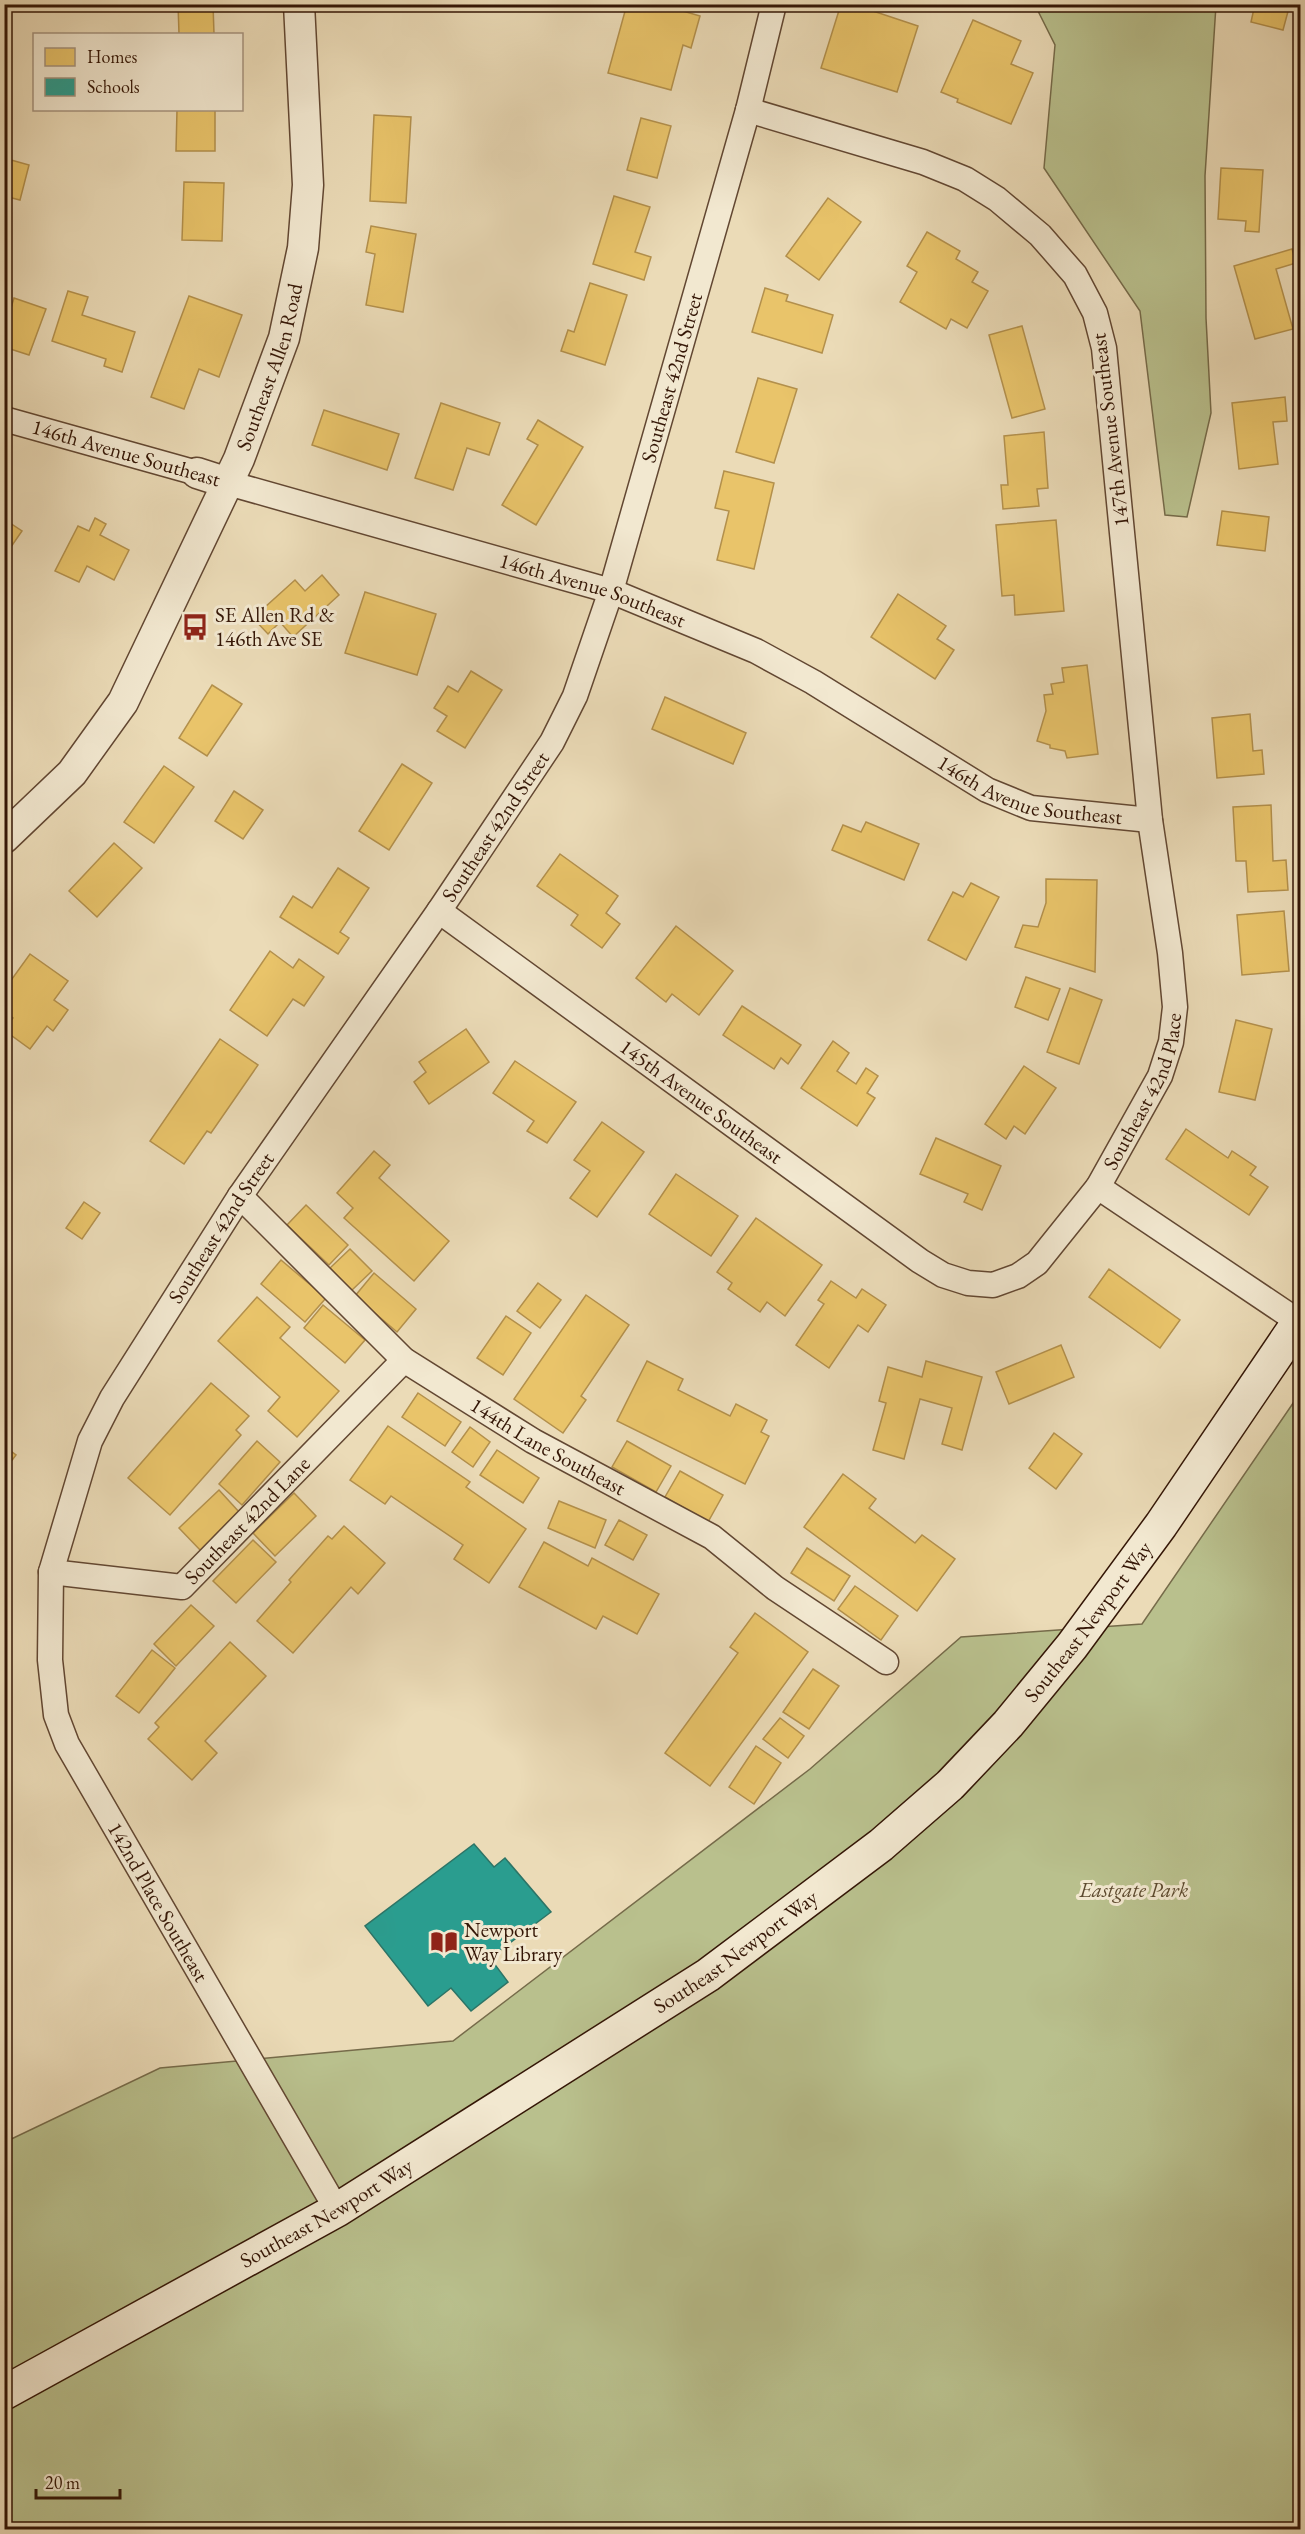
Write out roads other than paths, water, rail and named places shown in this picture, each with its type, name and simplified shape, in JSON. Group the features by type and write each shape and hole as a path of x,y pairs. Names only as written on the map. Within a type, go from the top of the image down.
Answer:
{"main road":[{"name":"Southeast Newport Way","path":"4,2393 337,2210 708,1975 881,1845 950,1785 1008,1724 1072,1646 1161,1525 1300,1321"}],"street":[{"name":"Southeast Allen Road","path":"4,838 72,773 123,702 228,483 284,339 303,248 308,185 299,4"},
{"name":"Southeast 42nd Street","path":"51,1572 75,1487 94,1432 112,1398 240,1196 439,911 552,742 575,696 611,591 748,110 774,4"},
{"name":"147th Avenue Southeast","path":"748,110 922,162 965,179 997,199 1040,235 1075,275 1095,313 1104,348 1150,820"},
{"name":"146th Avenue Southeast","path":"4,419 611,591 775,662 813,682 987,790 1031,808 1150,820"},
{"name":"Southeast 42nd Place","path":"968,1283 993,1285 1018,1276 1037,1263 1098,1187 1160,1076 1170,1042 1175,1007 1170,953 1150,820"},
{"name":"145th Avenue Southeast","path":"439,911 920,1261 943,1275 968,1283"},
{"path":"1098,1187 1300,1321"},
{"name":"144th Lane Southeast","path":"240,1196 404,1359 533,1441 712,1537 775,1588 886,1662"},
{"name":"Southeast 42nd Lane","path":"51,1572 182,1587 404,1359"},
{"name":"142nd Place Southeast","path":"51,1572 50,1660 56,1715 67,1744 337,2210"}],"place":[{"name":"SE Allen Rd & 146th Ave SE","path":"195,627"},
{"name":"Newport Way Library","path":"444,1942"}],"park label":[{"name":"Eastgate Park","path":"1134,1890"}]}
